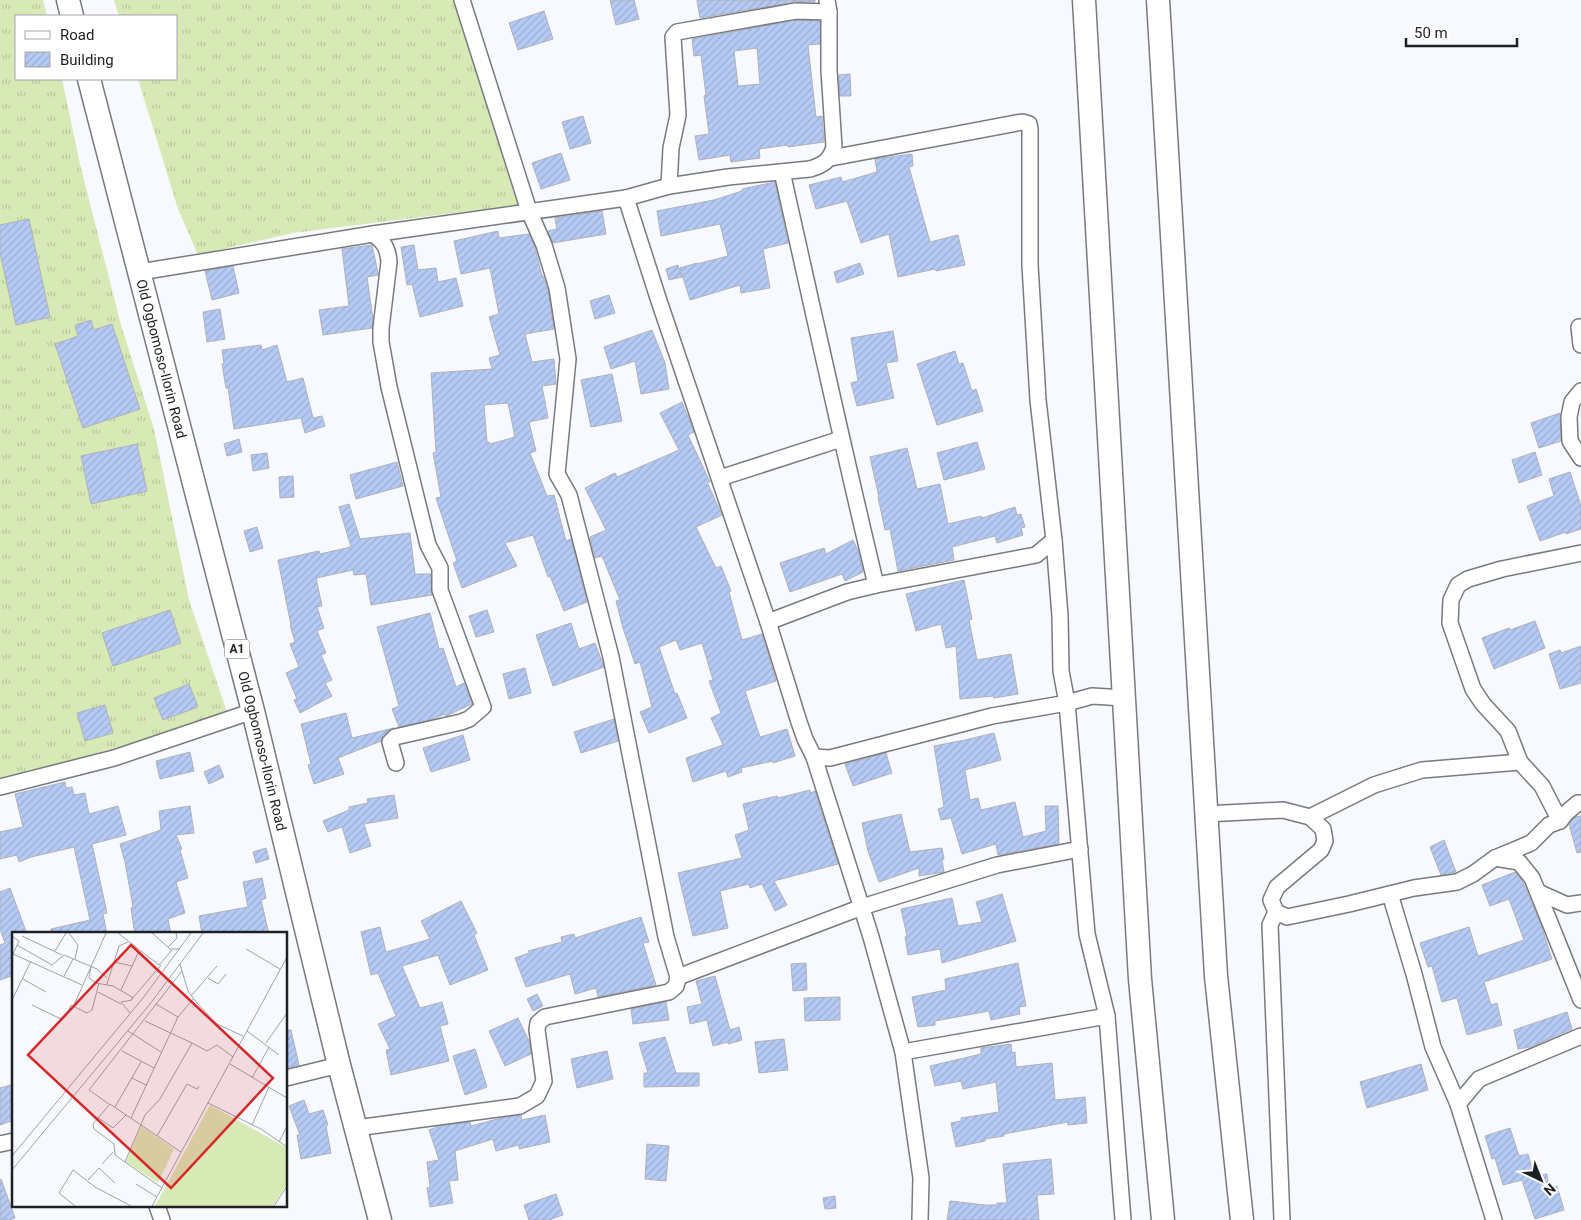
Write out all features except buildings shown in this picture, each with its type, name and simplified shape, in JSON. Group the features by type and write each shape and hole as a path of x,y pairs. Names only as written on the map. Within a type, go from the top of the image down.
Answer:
{"highway":[{"path":"68,0 72,15"},
{"path":"1084,0 1140,980 1163,1220"},
{"path":"1158,0 1216,976 1242,1220"},
{"name":"Old Ogbomoso-Ilorin Road","path":"89,80 253,711 339,1065 380,1220"}],"street":[{"path":"356,1128 520,1106 537,1096 544,1081 537,1030 538,1023 544,1017 669,992 676,986 678,977 666,937 611,657 569,495 558,474 568,359 557,288 544,245 529,211 462,0"},
{"path":"669,186 671,148 678,115 673,37 678,32 828,6 829,70 834,147 831,158"},
{"path":"140,272 373,234 626,198 669,186 728,177 810,169 822,165 831,158 1022,122 1029,124 1030,265 1038,400 1054,540 1060,616 1061,671 1067,703 1087,934 1107,1016 1123,1220"},
{"path":"782,172 841,440 876,585"},
{"path":"626,198 768,622 798,722 814,757 862,907 904,1052 921,1178 920,1220"},
{"path":"373,234 383,242 388,252 389,262 381,342 389,387 428,544 440,568 440,590 483,707 461,722 395,737 390,742 396,763"},
{"path":"1579,327 1581,345"},
{"path":"1578,397 1569,418 1570,441 1581,458"},
{"path":"720,478 841,440"},
{"path":"768,622 847,592 1036,555 1054,540"},
{"path":"1560,821 1542,786 1520,762 1508,731 1483,704 1473,689 1450,622 1451,600 1458,585 1468,579 1502,569 1581,552"},
{"path":"1036,555 1056,568"},
{"path":"814,757 830,758 992,716 1067,703 1092,696 1124,698"},
{"path":"0,787 114,758 253,711"},
{"path":"1310,817 1374,785 1422,770 1520,762"},
{"path":"1206,814 1283,810 1310,817 1323,829 1325,842 1321,850 1277,887 1271,900 1276,912 1287,917 1414,888 1457,882 1473,874 1495,858 1531,843 1549,825 1560,821 1566,813 1578,803 1581,803"},
{"path":"678,977 862,907 997,865 1080,849"},
{"path":"1495,858 1519,862 1532,878 1581,1000"},
{"path":"1538,892 1567,905 1581,903"},
{"path":"1390,894 1433,1046 1458,1104 1494,1220"},
{"path":"1276,912 1270,925 1282,1220"},
{"path":"904,1052 1107,1016"},
{"path":"1458,1104 1479,1079 1581,1036"},
{"path":"288,1078 339,1065"},
{"path":"158,1208 162,1220"}],"green space":[{"path":"0,0 43,0 47,15 15,15 15,80 62,80 80,164 121,325 154,429 189,600 227,712 165,734 0,780"},
{"path":"114,0 456,0 519,193 517,205 293,233 198,255 178,209 138,80 178,80 178,15 119,15"}]}
